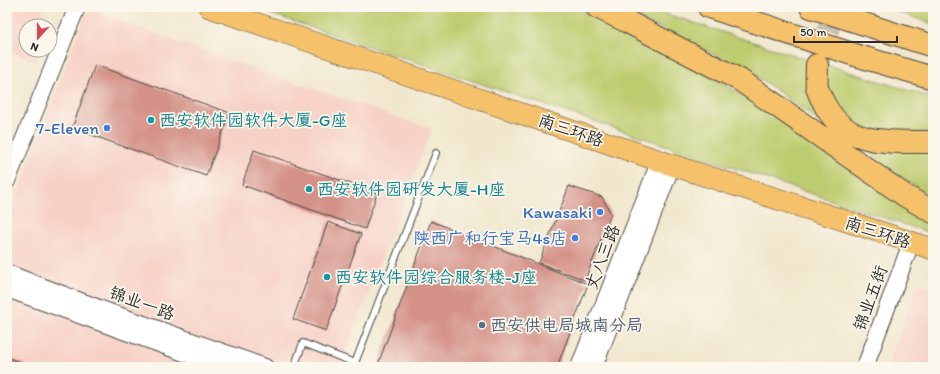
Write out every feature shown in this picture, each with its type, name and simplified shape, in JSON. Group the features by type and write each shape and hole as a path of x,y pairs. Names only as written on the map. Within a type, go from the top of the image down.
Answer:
{"highway":[{"name":"南三环路","path":"209,7 666,162 933,249"},
{"path":"597,7 740,80 904,194 933,212"},
{"path":"710,7 855,55 933,78"},
{"path":"811,7 933,46"},
{"path":"817,65 817,87 831,115 840,126 859,136 876,141 933,142"}],"street":[{"path":"7,181 77,7"},
{"name":"丈八三路","path":"579,367 666,162"},
{"name":"丈八三路","path":"594,367 666,162"},
{"name":"锦业五街","path":"865,367 911,242"},
{"name":"锦业一路","path":"7,273 104,310 266,367"},
{"name":"锦业一路","path":"7,289 223,367"}],"lane":[{"path":"294,367 303,343 355,363 436,153"}],"shaded area":[{"path":"7,7 41,7 46,18 18,18 18,55 7,51"},
{"path":"87,9 243,65 432,129 340,367 7,367 7,222"},
{"path":"25,58 38,58 36,62"},
{"path":"918,284 933,289 933,367 887,367"}],"green space":[{"path":"250,7 574,7 682,60 765,109 933,222 933,234"},
{"path":"617,7 645,7 809,60 816,107 824,125 754,74"},
{"path":"883,7 933,7 933,24"},
{"path":"821,63 933,98 933,132 874,133 856,127 831,99"},
{"path":"864,147 933,147 933,197 886,168"}],"building":[{"name":"西安软件园软件大厦-G座","path":"95,65 230,113 206,176 72,128"},
{"name":"西安软件园研发大厦-H座","path":"254,150 377,193 365,229 242,185"},
{"name":"陕西广和行宝马4s店","path":"569,186 602,197 611,214 585,280 539,263"},
{"name":"西安供电局城南分局","path":"431,221 588,284 557,367 377,367"},
{"name":"西安软件园综合服务楼-J座","path":"328,222 361,234 326,331 293,319"},
{"path":"7,357 24,364 23,367 7,367"}],"tunnel":[{"path":"818,63 835,7"}],"place":[{"name":"西安软件园软件大厦-G座","path":"151,120"},
{"name":"7-Eleven","path":"107,128"},
{"name":"西安软件园研发大厦-H座","path":"309,189"},
{"name":"Kawasaki","path":"600,212"},
{"name":"陕西广和行宝马4s店","path":"575,238"},
{"name":"西安软件园综合服务楼-J座","path":"327,277"},
{"name":"西安供电局城南分局","path":"482,325"}]}
